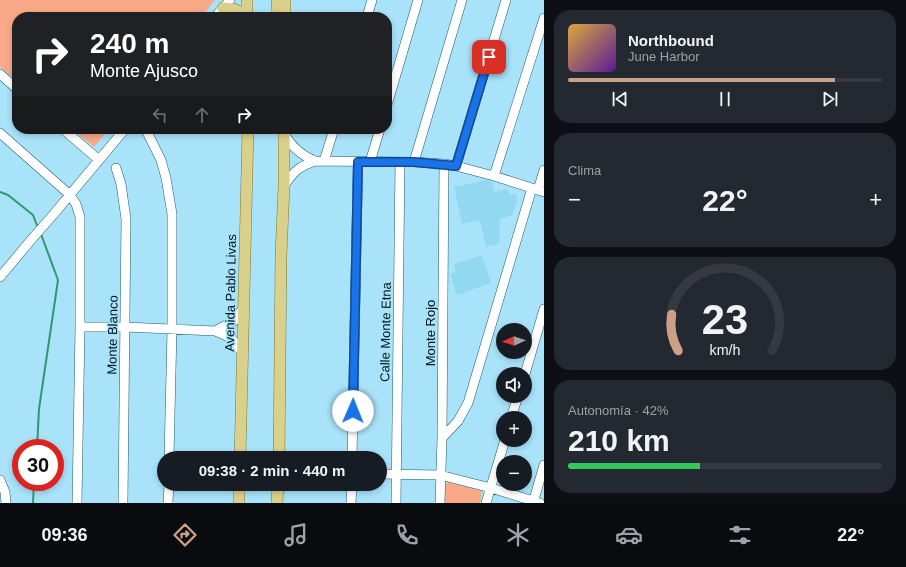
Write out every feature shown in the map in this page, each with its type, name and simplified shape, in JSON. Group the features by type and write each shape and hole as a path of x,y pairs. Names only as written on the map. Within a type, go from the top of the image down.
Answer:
{"main road":[{"path":"277,0 278,12"},
{"path":"285,0 285,12"},
{"path":"247,12 248,1"},
{"path":"223,8 234,9 239,12"},
{"name":"Avenida Pablo Livas","path":"240,451 248,134"},
{"path":"281,451 281,255 284,186 284,134"},
{"path":"239,503 240,491"},
{"path":"277,503 279,491"}],"street":[{"path":"368,12 372,0"},
{"path":"392,88 418,0"},
{"path":"414,162 462,0"},
{"path":"456,166 506,0"},
{"path":"494,176 544,18"},
{"path":"0,74 12,85"},
{"path":"0,133 70,195 76,204 80,217 80,327 76,503"},
{"path":"69,134 99,160"},
{"path":"0,277 54,215 121,134"},
{"path":"148,134 164,172 172,208 172,329 169,451"},
{"path":"285,134 288,142 304,157 320,161 414,162 444,164 494,176 538,190"},
{"path":"320,161 332,134"},
{"path":"370,162 378,134"},
{"path":"284,186 295,170 305,164 320,161"},
{"path":"352,451 358,162"},
{"name":"Calle Monte Etna","path":"396,503 400,162"},
{"name":"Monte Rojo","path":"440,503 442,438 444,164"},
{"name":"Monte Blanco","path":"116,168 122,189 126,219 123,503"},
{"path":"442,438 458,421 468,402 544,170"},
{"path":"215,331 234,321 244,308"},
{"path":"527,367 544,309"},
{"path":"80,327 125,327 215,331 231,338 242,353"},
{"path":"486,503 503,447"},
{"path":"387,474 440,475 491,488 536,502 544,465"},
{"path":"0,480 5,492 6,503"},
{"path":"168,503 169,491"},
{"path":"351,503 352,491"}],"shaded area":[{"path":"0,0 215,0 205,12 12,12 12,77 0,67"},
{"path":"78,134 105,134 94,147"},
{"path":"491,179 494,192 507,189 510,195 516,194 517,201 512,215 500,219 499,244 486,247 480,220 462,224 454,187"},
{"path":"482,255 491,283 457,295 450,274 456,272 454,264"},
{"path":"448,482 482,491 480,503 444,503 444,486"}],"waterway":[{"path":"0,192 8,195 33,215 38,228"},
{"path":"37,439 39,409 58,280 41,234"},
{"path":"33,503 34,491"}],"route":[{"path":"353,411 358,162 414,162 456,166 489,57"}]}
